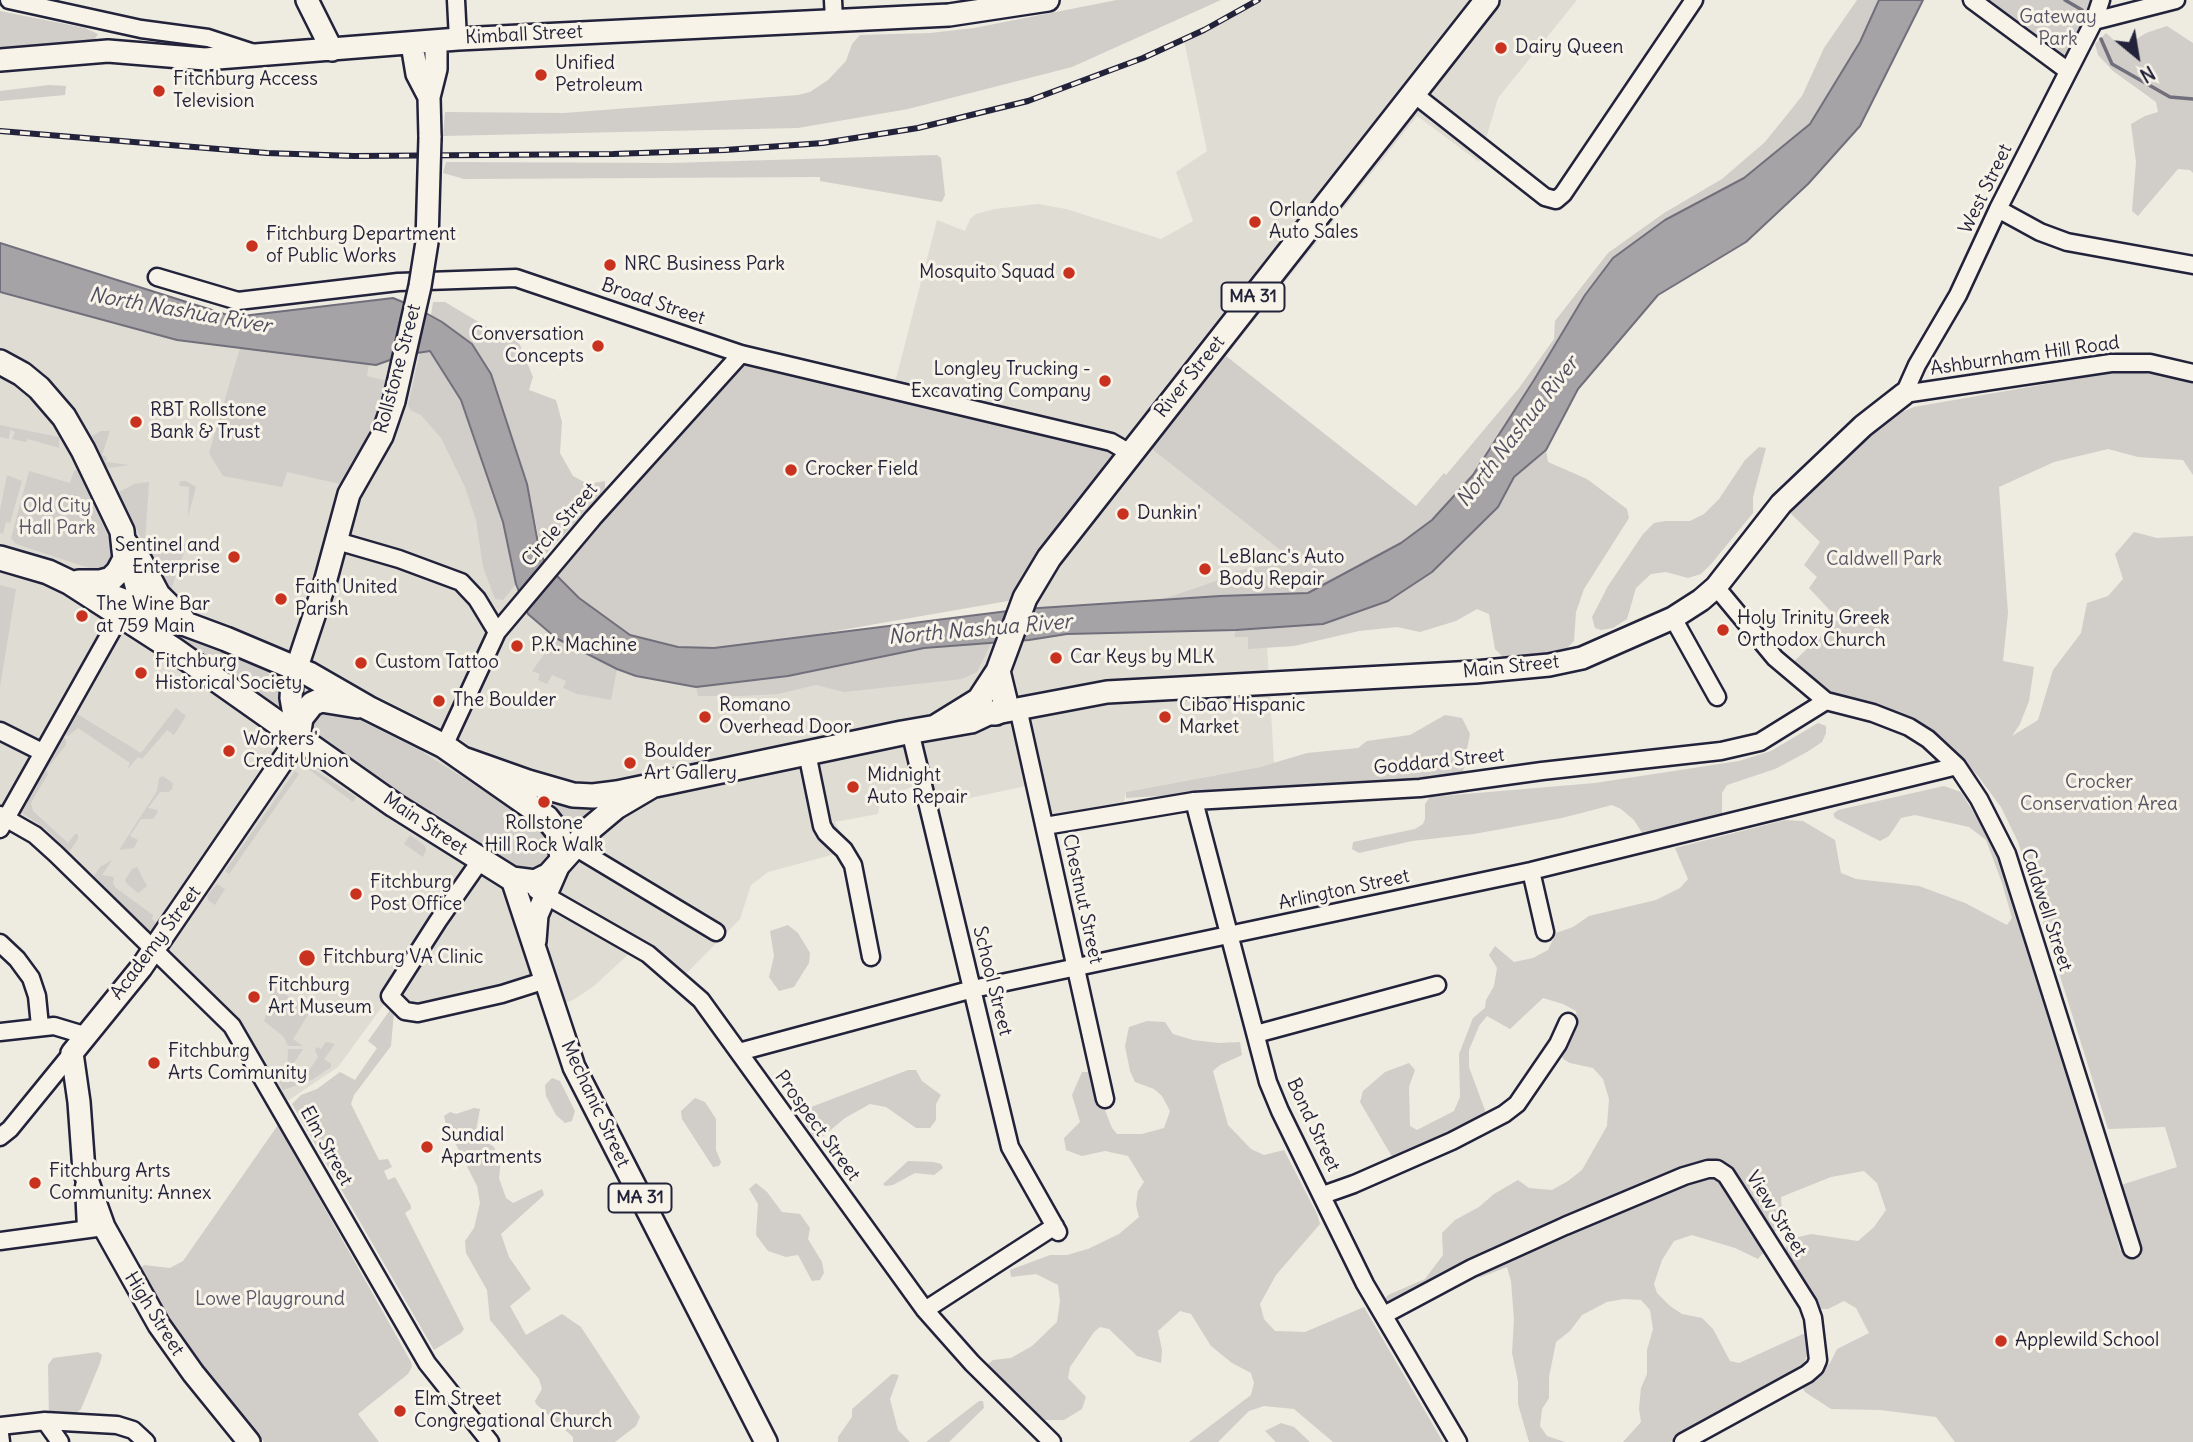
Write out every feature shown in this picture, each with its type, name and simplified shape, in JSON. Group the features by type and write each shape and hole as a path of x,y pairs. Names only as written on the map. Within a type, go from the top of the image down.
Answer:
{"highway":[{"name":"River Street","path":"997,694 1025,598 1049,558 1487,0"},
{"path":"0,362 22,374 39,388 64,418 83,450 122,531 125,559 118,572 111,579 77,586"},
{"name":"Main Street","path":"122,531 134,568 142,609 151,627 173,649"},
{"name":"Main Street","path":"122,531 158,595 192,627"},
{"name":"Main Street","path":"0,558 48,572 77,586 226,639 329,684 368,708 444,747 547,818 558,832 564,858"},
{"name":"Main Street","path":"77,586 480,861 512,879 535,882 542,880 590,828 616,807 650,787"},
{"name":"Main Street","path":"463,759 573,795 593,796 650,787 910,731 971,721 997,694"},
{"name":"Main Street","path":"298,738 304,712 316,702 321,700 368,708"}],"main road":[{"path":"307,0 332,50"},
{"name":"Kimball Street","path":"0,60 108,51 205,59 254,53 332,50 833,10 965,14 1048,0"},
{"name":"Rollstone Street","path":"296,668 337,541 349,494 382,436 394,401 420,286 427,242 429,97 436,69 436,41"},
{"name":"Rollstone Street","path":"412,44 417,74 429,97"},
{"name":"Main Street","path":"997,694 1107,692 1475,672 1549,666 1583,658 1672,618 1716,587 1781,505 1863,426 1904,394"},
{"path":"296,668 291,698 298,738"},
{"name":"Academy Street","path":"78,1044 194,903 298,738"},
{"name":"Main Street","path":"545,894 564,858"},
{"name":"Mechanic Street","path":"512,879 574,1067 766,1442"},
{"name":"Mechanic Street","path":"534,947 537,915 545,894"},
{"name":"High Street","path":"78,1044 84,1171 95,1228 193,1373 249,1442"}],"street":[{"path":"9,0 141,29 208,38 254,53"},
{"path":"456,0 457,39"},
{"path":"1414,94 1546,198 1556,201 1694,0"},
{"path":"1972,0 2068,71"},
{"name":"West Street","path":"1904,394 1917,365 1958,295 1998,209 2094,21 2101,0"},
{"path":"2094,21 2176,0"},
{"path":"1998,209 2040,232 2067,242 2193,265"},
{"name":"Broad Street","path":"157,277 239,300 398,282 516,278 741,355 1111,442 1130,453"},
{"name":"Circle Street","path":"444,747 498,632 514,610 741,355"},
{"name":"Ashburnham Hill Road","path":"1904,394 2111,363 2150,363 2193,373"},
{"path":"337,541 399,559 461,582 477,598 498,632"},
{"name":"Caldwell Street","path":"1716,587 1775,658 1826,701 1873,713 1909,727 1928,739 1957,766 1979,799 2007,854 2132,1249"},
{"path":"2,821 120,615"},
{"path":"1672,618 1717,696"},
{"name":"Chestnut Street","path":"997,694 1045,826 1105,1099"},
{"name":"Goddard Street","path":"1045,826 1194,801 1420,788 1721,751 1760,742 1826,701"},
{"path":"0,731 42,752"},
{"name":"School Street","path":"910,731 1010,1147 1056,1229 925,1310"},
{"path":"807,753 822,826 826,834 844,850 853,865 871,957"},
{"name":"Arlington Street","path":"739,1052 973,989 1531,871 1957,766"},
{"name":"Bond Street","path":"1194,801 1268,1082 1354,1261 1458,1442"},
{"name":"Elm Street","path":"2,821 42,841 232,1026 427,1363 489,1442"},
{"path":"564,858 716,932"},
{"path":"480,861 438,920 390,996 405,1011 418,1013 502,994 545,980"},
{"path":"1531,871 1545,933"},
{"name":"Prospect Street","path":"512,879 545,894 648,954 701,1000 925,1310 972,1363 1052,1442"},
{"path":"0,943 17,959 31,978 37,996 40,1026"},
{"path":"1255,1034 1437,985"},
{"path":"1323,1195 1440,1146 1504,1114 1517,1104 1558,1045 1568,1022"},
{"path":"0,1031 40,1026 61,1027 78,1044"},
{"name":"Academy Street","path":"0,1137 10,1129 78,1044"},
{"name":"View Street","path":"1384,1315 1472,1268 1565,1226 1684,1175 1717,1169 1726,1175 1808,1304 1818,1360 1807,1374 1683,1442"},
{"path":"0,1241 95,1228"},
{"path":"46,1421 60,1442"},
{"path":"0,1426 46,1421 117,1425 133,1430 146,1442"},
{"path":"0,1434 1,1442"}],"shaded area":[{"path":"1258,0 1577,0 1498,98 1479,162 1417,116 1226,356 1415,506 1220,596 1022,609 891,391 937,220 965,231 970,219 976,214 1038,204 1066,209 1161,239 1193,221 1176,172 1207,151 1184,40"},
{"path":"0,292 177,340 376,365 404,355 430,351 461,400 556,638 617,669 636,676 696,687 977,643 1029,640 1067,634 1266,628 1274,763 1126,792 1123,807 1045,826 1035,784 928,807 923,788 909,788 880,801 878,814 835,822 850,850 768,872 751,885 740,919 680,980 634,949 594,986 573,1000 554,1007 545,980 418,1013 390,996 338,1067 280,1106 240,1038 66,864 0,815"}],"green space":[{"path":"1117,0 1221,0 1072,67 908,109 798,128 443,136 445,112 564,113 798,95 810,92 828,80 846,61 852,44 860,35 930,33 974,28"},
{"path":"1857,0 1879,0 1860,42 1810,124 1744,178 1665,220 1613,258 1585,295 1473,475 1432,520 1401,543 1308,593 1157,601 1237,574 1236,571 1268,565 1288,556 1152,449 1226,356 1416,506 1444,473 1446,475 1519,388 1554,339 1555,321 1608,253 1664,213 1722,179 1765,142 1802,96 1824,48"},
{"name":"Gateway Park","path":"1972,0 2101,0 2068,71"},
{"path":"0,11 85,28 98,34 92,44 0,52"},
{"path":"2167,26 2193,43 2193,173 2190,170 2178,169 2138,216 2132,211 2136,162 2131,124 2158,112 2156,102 2113,71 2098,55 2095,44 2106,33 2116,42 2127,45 2146,33"},
{"path":"49,85 66,86 65,95 0,101 0,91"},
{"path":"937,155 941,158 945,195 942,202 820,181 820,177 464,179 443,173 446,162 671,163"},
{"path":"433,302 445,302 492,330 514,338 520,345 533,377 529,390 556,400 562,422 560,453 573,476 588,484 605,481 605,491 543,557 527,484 491,374 472,343 431,315"},
{"path":"240,348 369,365 367,376 387,381 377,421 340,484 287,472 282,487 223,476 209,453"},
{"path":"430,351 461,400 503,522 516,584 503,600 495,599 483,567 476,520 465,487 441,438 421,415 410,410 408,405 420,353"},
{"name":"Crocker Field","path":"741,354 1130,453 1025,598 784,640 714,648 678,647 630,635 579,598 550,569"},
{"path":"2121,371 2163,375 2193,384 2193,475 2183,460 2138,457 2108,449 2054,462 1999,487 2008,613 2003,661 2034,667 2029,701 2012,736 2038,720 2053,670 2081,633 2087,603 2108,596 2123,579 2115,554 2134,532 2157,538 2193,536 2193,1442 1955,1442 1936,1417 1880,1410 1831,1409 1805,1392 1802,1387 1830,1363 1837,1349 1869,1333 1856,1308 1844,1301 1828,1309 1821,1309 1785,1260 1786,1247 1795,1238 1811,1234 1858,1241 1874,1227 1886,1210 1877,1183 1864,1171 1831,1177 1781,1197 1782,1215 1779,1229 1771,1234 1746,1190 1722,1162 1712,1162 1392,1304 1384,1300 1388,1295 1425,1279 1443,1255 1442,1233 1455,1220 1518,1180 1529,1188 1552,1190 1568,1181 1582,1170 1607,1126 1609,1099 1603,1079 1593,1068 1563,1059 1562,1055 1578,1026 1576,1011 1543,998 1510,1029 1487,1016 1479,1026 1469,1050 1469,1067 1486,1113 1479,1123 1397,1159 1391,1155 1360,1102 1363,1091 1385,1072 1409,1063 1415,1070 1409,1087 1410,1126 1417,1130 1454,1111 1460,1097 1459,1054 1473,1018 1485,1008 1486,1000 1494,986 1497,968 1489,955 1495,946 1514,962 1533,958 1548,950 1556,933 1573,927 1589,916 1656,900 1680,888 1688,879 1675,848 1785,820 1803,821 1835,840 1841,873 1856,879 1919,886 1965,903 2007,925 2012,918 1986,840 1969,827 1915,815 1901,818 1889,836 1880,841 1835,818 1833,814 1838,810 1944,786 1961,792 2002,858 2041,988 2101,1169 2120,1250 2136,1247 2118,1186 2177,1167 2165,1127 2108,1129 2018,842 2001,807 1978,776 1962,759 1928,739 1826,701 1786,669 1838,619 1809,588 1817,577 1804,565 1820,542 1781,504 1890,417 1914,407"},
{"path":"0,425 59,437 59,448 28,439 26,442 12,439 15,432 10,430 9,439 0,437"},
{"path":"101,431 110,431 102,455 107,457 106,462 129,465 110,468 106,466 92,436"},
{"path":"1759,447 1766,448 1753,497 1753,513 1712,563 1701,574 1688,578 1666,572 1651,574 1636,588 1627,619 1613,628 1595,628 1592,617 1608,586 1643,534 1654,523 1690,521 1704,514 1719,499 1745,460"},
{"path":"1546,450 1548,462 1587,479 1627,509 1629,518 1584,589 1576,612 1574,641 1568,647 1570,650 1532,658 1504,658 1495,649 1489,614 1477,609 1456,621 1420,632 1397,627 1359,631 1294,646 1248,649 1248,637 1234,637 1236,630 1323,624 1388,601 1432,572 1498,507 1514,477"},
{"name":"Old City Hall Park","path":"77,470 114,549 114,560 105,569 98,571 16,544 11,538 29,471 70,483 74,471"},
{"path":"7,475 22,481 10,523 6,522 3,534 0,533 0,510"},
{"path":"180,481 186,481 196,487 188,517 189,487 179,486"},
{"path":"149,482 145,542 172,548 175,544 187,544 172,587 168,591 119,492 134,484"},
{"path":"0,585 16,589 0,687"},
{"path":"165,627 268,672 284,674 285,711 281,712"},
{"path":"556,638 617,669 611,700 577,694 563,688 566,681 552,675 547,684 538,680 540,674 532,671"},
{"path":"992,642 977,672 962,679 844,692 816,685 778,694 741,696 698,696 696,687 788,676 924,648"},
{"path":"332,706 386,729 408,744 417,746 425,754 532,817 550,837 552,852 547,863 538,870 516,871 315,737 310,728 310,716"},
{"path":"176,708 186,716 174,735 167,730 142,759 138,757 127,770 130,763 78,728 68,736 62,732 74,712 141,753"},
{"path":"1445,715 1462,718 1470,734 1462,773 1408,781 1126,798 1126,792 1260,767 1307,753 1358,748 1367,741 1410,735"},
{"path":"1818,723 1826,726 1822,742 1775,769 1727,785 1722,793 1722,817 1644,836 1634,820 1612,805 1562,818 1474,834 1412,841 1359,853 1352,849 1353,842 1415,829 1423,824 1425,804 1430,797 1595,783 1739,761 1771,751"},
{"path":"60,735 66,739 66,745 46,770 48,774 31,803 33,811 68,843 78,834 78,839 69,852 46,829 19,811"},
{"path":"301,761 356,797 353,802 300,763"},
{"path":"295,771 299,774 229,874 225,871"},
{"path":"163,776 173,783 172,789 169,792 160,792 148,808 158,812 153,819 141,819 130,836 138,840 134,848 119,850 157,791 159,778"},
{"path":"522,789 593,806 596,812 571,837"},
{"path":"410,835 425,846 423,857 404,844"},
{"path":"112,860 102,875 114,877 113,884 116,888 153,915 152,919 157,924 152,931 94,876 100,867"},
{"path":"137,867 147,886 138,893 125,880 132,869"},
{"path":"217,884 225,889 215,905 207,896"},
{"path":"788,925 798,933 810,953 809,963 794,987 779,991 769,977 774,956 770,931"},
{"path":"272,986 311,1010 293,1039 303,1046 288,1046 284,1037 264,1021 272,996 268,993"},
{"name":"Lowe Playground","path":"390,1010 394,1012 391,1046 354,1095 351,1104 379,1160 388,1159 392,1167 384,1171 388,1180 395,1177 411,1206 405,1213 464,1329 434,1350 292,1104 301,1095 317,1089 340,1072 355,1080 377,1048 368,1041"},
{"path":"1147,1021 1165,1022 1173,1034 1193,1040 1240,1042 1242,1055 1213,1071 1228,1125 1251,1149 1264,1155 1284,1150 1317,1214 1320,1224 1276,1275 1260,1304 1264,1319 1275,1331 1305,1332 1364,1307 1443,1442 1333,1442 1294,1409 1264,1406 1249,1411 1218,1442 1189,1442 1251,1395 1254,1383 1251,1373 1232,1363 1211,1346 1191,1314 1180,1311 1158,1331 1162,1350 1161,1363 1137,1356 1109,1329 1100,1327 1094,1332 1070,1367 1068,1378 1086,1397 1082,1409 1064,1420 1041,1420 987,1365 993,1360 1011,1358 1032,1346 1057,1322 1060,1301 1058,1285 1036,1274 1011,1277 1010,1270 1050,1255 1067,1255 1088,1249 1119,1234 1139,1217 1136,1205 1138,1191 1144,1182 1128,1156 1105,1151 1082,1156 1066,1150 1064,1138 1080,1122 1072,1095 1082,1072 1090,1072 1112,1128 1117,1134 1142,1134 1164,1128 1170,1111 1162,1096 1154,1089 1135,1082 1125,1046 1129,1027"},
{"path":"326,1042 335,1044 324,1059 331,1067 312,1080 283,1090 279,1082 287,1077 288,1049 303,1049 292,1066 306,1075 318,1057 315,1050 317,1047 321,1049"},
{"path":"908,1070 916,1070 922,1081 941,1095 936,1104 936,1120 930,1128 916,1128 886,1107 870,1104 845,1118 821,1138 814,1138 802,1118 806,1109"},
{"path":"552,1078 560,1081 575,1111 572,1121 565,1123 556,1115 546,1096 545,1085"},
{"path":"695,1098 705,1102 716,1119 716,1150 721,1162 719,1166 713,1167 682,1119 681,1111"},
{"path":"474,1108 480,1109 475,1136 493,1146 501,1159 499,1178 506,1198 513,1203 542,1189 544,1195 501,1234 509,1257 531,1289 510,1306 526,1335 562,1314 581,1327 640,1417 636,1426 615,1442 573,1442 573,1437 536,1404 542,1389 539,1379 490,1320 487,1290 466,1253 465,1241 474,1228 480,1203 477,1186 444,1116 450,1112 456,1114"},
{"name":"Lowe Playground","path":"278,1125 411,1362 412,1367 408,1374 358,1414 379,1442 264,1442 178,1335 141,1268 144,1265 170,1268 183,1261"},
{"path":"908,1161 933,1162 941,1164 943,1168 934,1175 915,1173 893,1185 883,1184"},
{"path":"1711,1175 1722,1184 1763,1253 1758,1259 1735,1248 1692,1235 1674,1241 1662,1260 1654,1284 1657,1293 1682,1314 1702,1318 1713,1329 1730,1361 1739,1363 1803,1334 1810,1336 1808,1354 1801,1369 1670,1442 1623,1442 1641,1422 1641,1388 1647,1374 1647,1350 1653,1329 1650,1310 1641,1300 1607,1302 1582,1315 1570,1331 1556,1342 1549,1377 1549,1398 1542,1409 1540,1426 1547,1436 1565,1442 1529,1442 1518,1404 1518,1381 1512,1353 1514,1320 1511,1281 1507,1267 1473,1278 1477,1270 1687,1179"},
{"path":"756,1183 767,1192 782,1212 800,1214 810,1228 808,1239 822,1262 824,1273 820,1280 812,1281 798,1255 786,1257 768,1251 756,1235 758,1204 749,1189"},
{"path":"98,1352 102,1355 100,1363 81,1409 72,1417 49,1417 48,1365 53,1358"},
{"path":"892,1374 899,1375 890,1399 898,1430 910,1442 838,1442 838,1437 852,1417 852,1409"},
{"path":"979,1401 983,1401 984,1408 949,1442 926,1442"},
{"path":"1281,1423 1294,1427 1310,1442 1276,1442 1265,1431"}],"water":[{"name":"North Nashua River","path":"1879,0 1923,0 1860,126 1808,184 1746,242 1658,295 1578,389 1546,450 1514,477 1498,507 1432,572 1388,601 1323,624 1236,630 1067,634 1029,640 924,648 788,676 696,687 636,676 556,638 528,614 516,584 503,522 461,400 430,351 404,355 376,365 177,340 0,292 0,243 234,317 393,298 415,307 442,322 472,344 491,374 527,484 540,554 550,569 579,598 630,635 678,647 714,648 1024,609 1308,593 1401,543 1432,520 1473,475 1585,295 1613,258 1665,220 1744,178 1810,124 1860,42"}],"waterway":[{"path":"2065,0 2082,10"},
{"path":"2101,39 2112,64 2170,97 2193,99"}],"railway":[{"path":"0,131 267,153 354,156 613,154 823,143 918,128 1028,101 1143,58 1204,30 1258,0"}],"place":[{"name":"Dairy Queen","path":"1501,48"},
{"name":"Unified Petroleum","path":"541,75"},
{"name":"Fitchburg Access Television","path":"159,91"},
{"name":"Orlando Auto Sales","path":"1255,222"},
{"name":"Fitchburg Department of Public Works","path":"252,246"},
{"name":"NRC Business Park","path":"610,265"},
{"name":"Mosquito Squad","path":"1069,273"},
{"name":"Conversation Concepts","path":"598,346"},
{"name":"Longley Trucking - Excavating Company","path":"1105,381"},
{"name":"RBT Rollstone Bank & Trust","path":"136,422"},
{"name":"Crocker Field","path":"791,470"},
{"name":"Dunkin'","path":"1123,514"},
{"name":"Sentinel and Enterprise","path":"234,557"},
{"name":"LeBlanc's Auto Body Repair","path":"1205,569"},
{"name":"Faith United Parish","path":"281,599"},
{"name":"The Wine Bar at 759 Main","path":"82,616"},
{"name":"Holy Trinity Greek Orthodox Church","path":"1723,630"},
{"name":"P.K. Machine","path":"517,646"},
{"name":"Car Keys by MLK","path":"1056,658"},
{"name":"Custom Tattoo","path":"361,663"},
{"name":"Fitchburg Historical Society","path":"141,673"},
{"name":"The Boulder","path":"439,701"},
{"name":"Romano Overhead Door","path":"705,717"},
{"name":"Cibao Hispanic Market","path":"1165,717"},
{"name":"Workers' Credit Union","path":"229,751"},
{"name":"Boulder Art Gallery","path":"630,763"},
{"name":"Midnight Auto Repair","path":"853,787"},
{"name":"Rollstone Hill Rock Walk","path":"544,802"},
{"name":"Fitchburg Post Office","path":"356,894"},
{"name":"Fitchburg VA Clinic","path":"307,958"},
{"name":"Fitchburg Art Museum","path":"254,997"},
{"name":"Fitchburg Arts Community","path":"154,1063"},
{"name":"Sundial Apartments","path":"427,1147"},
{"name":"Fitchburg Arts Community: Annex","path":"35,1183"},
{"name":"Applewild School","path":"2001,1341"},
{"name":"Elm Street Congregational Church","path":"400,1411"}],"park label":[{"name":"Caldwell Park","path":"1884,560"},
{"name":"Crocker Conservation Area","path":"2099,794"}]}
